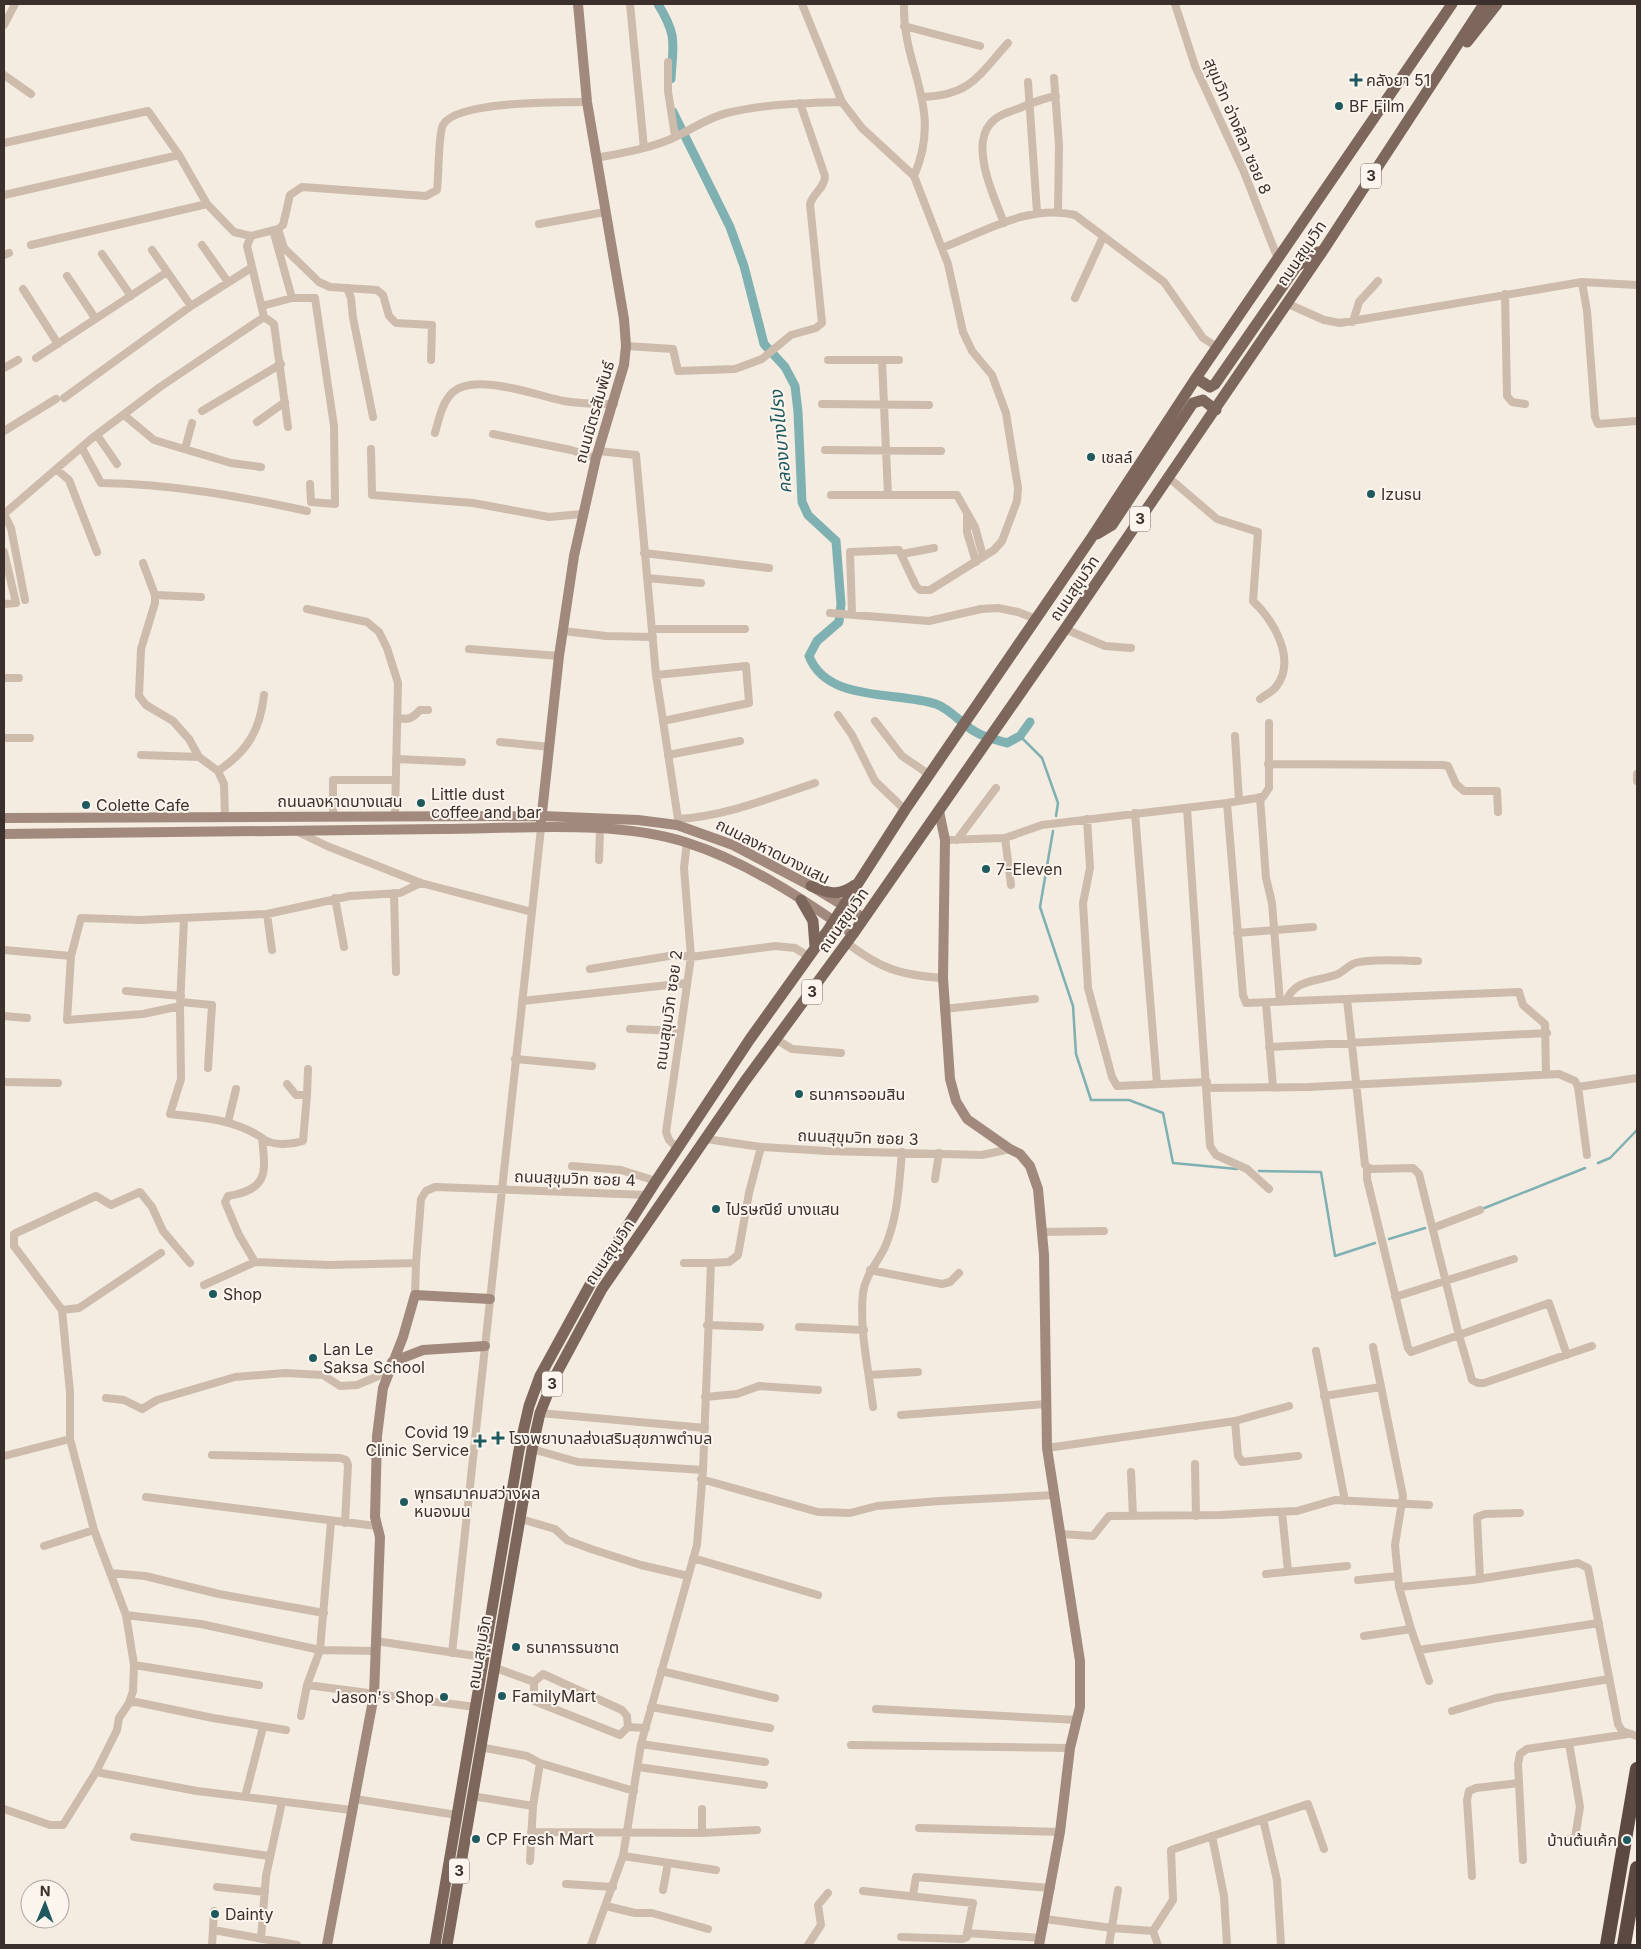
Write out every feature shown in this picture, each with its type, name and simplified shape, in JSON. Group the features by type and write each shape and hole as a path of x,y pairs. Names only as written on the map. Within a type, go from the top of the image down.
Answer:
{"highway":[{"path":"1607,1945 1637,1769"},
{"path":"1624,1945 1637,1868"}],"main road":[{"name":"ถนนสุขุมวิท","path":"434,1945 521,1436 540,1376 572,1316 677,1148 834,920 905,810 1092,537 1217,347 1452,4"},
{"name":"ถนนสุขุมวิท","path":"447,1945 493,1667 532,1449 540,1413 554,1378 602,1289 745,1081 850,939 1065,630 1324,249 1484,4"},
{"path":"1418,104 1497,4"},
{"path":"1196,378 1210,387 1215,384 1296,267 1324,249"},
{"path":"1092,537 1112,525 1193,403 1203,400 1216,410"},
{"path":"811,886 832,894 841,893 859,881"},
{"path":"802,900 814,921 812,951"}],"street":[{"path":"4,25 14,4"},
{"name":"ถนนมิตรสัมพันธ์","path":"541,828 559,656 582,514 597,455 614,404 624,365 626,346 624,319 587,102 578,4"},
{"path":"630,4 644,148"},
{"path":"802,4 842,102 862,128 914,176 948,264 963,332 972,351 992,375 1000,392 1015,469 1017,501 1002,540 994,550 930,590 920,590 916,586 902,554 895,548 850,552 848,614"},
{"path":"904,4 904,26 923,97 925,135 922,160 914,176"},
{"name":"สุขุมวิท อ่างศิลา ซอย 8","path":"1175,4 1195,66 1244,172 1278,259"},
{"path":"904,26 980,46"},
{"path":"923,97 935,97 965,88 1008,43"},
{"path":"668,62 668,91 677,136"},
{"path":"4,75 31,94"},
{"path":"1054,78 1059,145 1058,211"},
{"path":"1028,82 1037,212"},
{"path":"1004,224 984,167 984,135 991,122 1001,115 1040,99 1056,96"},
{"path":"4,143 148,111 179,155 207,204 234,232 250,236 276,230 283,225 290,195 302,187 426,196 436,190 441,127 452,115 502,105 587,102"},
{"path":"596,158 644,148 677,136 693,126 726,113 800,103 842,102"},
{"path":"626,346 673,349 676,355 676,369 680,371 730,370 769,355 791,335 816,328 822,323 824,319 810,204 813,197 824,184 825,176 800,103"},
{"path":"4,195 179,155"},
{"path":"30,245 207,204"},
{"path":"942,248 1027,214 1058,211 1075,216 1164,282 1203,338 1217,347"},
{"path":"539,224 605,212"},
{"path":"276,230 284,248 314,278 325,285 380,292 386,300 389,316 396,322 432,325 431,360"},
{"path":"276,230 292,298"},
{"path":"250,236 247,246 264,317 274,324 281,364 288,427"},
{"path":"1075,298 1102,237"},
{"path":"202,244 228,282"},
{"path":"152,250 191,306"},
{"path":"102,254 131,296"},
{"path":"4,432 60,399 191,306 251,268"},
{"path":"36,358 167,272"},
{"path":"68,276 95,318"},
{"path":"1353,322 1358,302 1378,281"},
{"path":"1286,303 1324,320 1340,323 1582,282 1637,285"},
{"path":"1582,282 1587,311 1595,417 1598,424 1637,421"},
{"path":"346,288 351,298 353,318 373,417"},
{"path":"23,289 58,344"},
{"path":"1505,294 1507,396 1512,402 1525,404"},
{"path":"262,306 292,298 315,298 334,426 335,504 311,502 310,484"},
{"path":"25,600 11,528 4,514 97,435 160,387 264,317"},
{"path":"5,366 18,360"},
{"path":"828,360 899,360"},
{"path":"882,360 888,495"},
{"path":"202,411 281,364"},
{"path":"436,433 447,398 454,390 464,385 485,384 565,401 586,404 614,404"},
{"path":"257,422 285,402"},
{"path":"822,404 929,405"},
{"path":"124,415 154,440 231,463 261,467"},
{"path":"185,449 192,424"},
{"path":"493,434 597,455 636,455 656,675 677,822 737,809 815,783"},
{"path":"97,435 118,464"},
{"path":"82,448 101,484 143,484 223,493 308,511"},
{"path":"371,449 372,495 473,503 549,517 582,514"},
{"path":"825,450 941,451"},
{"path":"56,469 69,480 97,552"},
{"path":"1168,477 1217,519 1258,532 1253,601 1260,608 1274,630 1283,646 1284,654 1282,676 1275,688 1260,699"},
{"path":"831,495 957,495 974,528 983,556"},
{"path":"967,516 967,532 976,562"},
{"path":"902,554 934,548"},
{"path":"4,552 16,603 4,604"},
{"path":"644,553 769,568"},
{"path":"143,563 155,595 155,603 141,649 138,696 146,705 173,721 189,739 199,757 223,777 225,817"},
{"path":"647,578 701,583"},
{"path":"155,595 201,597"},
{"path":"830,613 929,621 981,609 998,608 1018,612 1036,619"},
{"path":"307,609 367,622 379,632 388,648 398,683 396,816"},
{"path":"563,631 606,636 746,629"},
{"path":"1065,630 1105,646 1131,648"},
{"path":"469,648 559,656"},
{"path":"656,675 746,666 749,703 663,721"},
{"path":"4,678 19,678"},
{"path":"218,771 236,759 258,726 264,695"},
{"path":"397,718 407,720 420,710 428,710"},
{"path":"838,716 852,735 875,781 905,810"},
{"path":"875,721 902,756 930,774"},
{"path":"945,840 1005,838 1042,825 1260,798 1268,792 1269,723"},
{"path":"1235,736 1239,801"},
{"path":"4,738 30,738"},
{"path":"668,755 740,741"},
{"path":"500,742 550,747"},
{"path":"141,755 199,757"},
{"path":"396,759 462,762"},
{"path":"1268,764 1448,766 1456,784 1464,791 1497,791 1498,812"},
{"path":"1637,774 1637,781"},
{"path":"333,816 333,780 396,780"},
{"path":"957,840 996,788"},
{"path":"1260,798 1266,878 1272,903 1283,1002"},
{"path":"1228,803 1237,933 1244,1000 1250,1004 1519,992 1523,1005 1545,1024 1546,1074"},
{"path":"1187,808 1210,1146 1216,1155 1247,1169 1269,1189"},
{"path":"939,811 945,840 944,1009 950,1079 956,1102 967,1119 1010,1150 1020,1154 1030,1166 1038,1189 1047,1404 1047,1448 1080,1661 1082,1692 1070,1748 1060,1832 1040,1942 967,1933"},
{"path":"1135,813 1157,1084"},
{"name":"ถนนลงหาดบางแสน","path":"4,818 585,816 677,822 733,845 811,886 864,918"},
{"path":"1087,819 1090,868 1083,903 1090,1001 1095,1010 1108,1066 1117,1086 1157,1084 1273,1087 1546,1074 1568,1077 1575,1081 1578,1086 1588,1155"},
{"path":"452,1652 541,828"},
{"name":"ถนนลงหาดบางแสน","path":"4,834 541,828 600,829 642,833 687,842 747,869 834,920 850,939"},
{"path":"599,860 600,829"},
{"path":"295,831 327,846 421,883 532,912"},
{"path":"1005,838 1011,885"},
{"name":"ถนนสุขุมวิท ซอย 2","path":"677,1148 669,1140 666,1132 691,957 684,868 687,842"},
{"path":"181,1001 143,1014 67,1020 71,956 81,918 184,918 266,914 335,898 400,893 421,883"},
{"path":"394,893 396,972"},
{"path":"335,898 344,947"},
{"path":"266,914 272,950"},
{"path":"184,918 180,1079 170,1114 228,1122 247,1128 267,1142 292,1144 303,1141 308,1069"},
{"path":"1237,933 1313,927"},
{"path":"850,939 876,963 895,972 909,976 943,978"},
{"path":"590,969 675,955 691,957 780,946 812,951"},
{"path":"4,950 71,956"},
{"path":"1283,1002 1299,986 1311,980 1339,973 1354,964 1418,961"},
{"path":"522,1000 687,983"},
{"path":"126,991 212,1005 208,1068"},
{"path":"944,1009 1035,999"},
{"path":"1347,999 1363,1160 1367,1167 1367,1179 1408,1348 1411,1352 1549,1303 1568,1355"},
{"path":"1266,1003 1273,1087"},
{"path":"4,1016 26,1018"},
{"path":"630,1029 680,1031"},
{"path":"1269,1046 1351,1044 1546,1033"},
{"path":"777,1040 792,1049 841,1053"},
{"path":"515,1059 592,1066"},
{"path":"1578,1086 1637,1078"},
{"path":"4,1082 58,1083"},
{"path":"287,1084 296,1095 307,1095"},
{"path":"228,1122 236,1089"},
{"path":"255,1262 239,1234 225,1202 228,1196 251,1191 260,1183 265,1162 262,1138"},
{"name":"ถนนสุขุมวิท ซอย 3","path":"706,1139 761,1147 827,1151 982,1155 1010,1150"},
{"path":"684,1262 729,1262 738,1255 749,1193 761,1147"},
{"path":"873,1407 864,1330 863,1292 870,1270 884,1249 893,1223 902,1152"},
{"path":"936,1179 939,1153"},
{"path":"572,1166 621,1170 656,1181"},
{"path":"1367,1167 1377,1169 1406,1167 1416,1170 1419,1174 1472,1380 1478,1383 1592,1346"},
{"name":"ถนนสุขุมวิท ซอย 4","path":"415,1295 421,1199 426,1191 435,1187 647,1195"},
{"path":"4,1808 50,1825 63,1825 96,1772 117,1730 119,1718 129,1703 133,1691 134,1665 126,1615 94,1530 70,1440 70,1392 62,1310 14,1246 14,1234 96,1196 111,1205 135,1192 144,1194 163,1231 190,1263"},
{"path":"1433,1228 1480,1210"},
{"path":"1041,1232 1104,1231"},
{"path":"62,1310 79,1308 161,1253"},
{"path":"1396,1297 1514,1259"},
{"path":"204,1285 255,1262 329,1265 416,1263"},
{"path":"592,1945 623,1856 642,1744 693,1558 698,1533 703,1470 707,1325 712,1263"},
{"path":"870,1270 942,1284 950,1282 958,1273"},
{"path":"327,1945 374,1694 380,1537 376,1526 377,1436 383,1388 403,1337 415,1295 490,1299"},
{"path":"707,1325 760,1327"},
{"path":"799,1327 864,1330"},
{"path":"392,1362 423,1350 485,1346"},
{"path":"1374,1347 1403,1504 1395,1545 1398,1576 1411,1629 1429,1681"},
{"path":"1316,1351 1345,1501"},
{"path":"106,1398 124,1400 142,1409 157,1400 235,1377 285,1373 322,1374 340,1386 356,1385 388,1372"},
{"path":"869,1375 918,1372"},
{"path":"704,1398 737,1394 759,1386 818,1390"},
{"path":"1324,1396 1381,1386"},
{"path":"901,1415 1047,1404"},
{"path":"1047,1448 1235,1420 1289,1406"},
{"path":"540,1413 704,1428"},
{"path":"1235,1420 1238,1456 1242,1462 1298,1456"},
{"path":"4,1456 70,1440"},
{"path":"532,1449 578,1462 703,1470"},
{"path":"212,1455 340,1458 346,1460 348,1465 345,1523"},
{"path":"1194,1464 1196,1516"},
{"path":"1131,1472 1133,1516"},
{"path":"701,1479 818,1512 850,1513 877,1506 940,1500 1054,1495"},
{"path":"146,1497 331,1522 376,1526"},
{"path":"1061,1534 1093,1536 1109,1516 1196,1516 1297,1511 1336,1500 1429,1505"},
{"path":"1282,1512 1288,1571"},
{"path":"1480,1578 1477,1517 1485,1514 1520,1513"},
{"path":"521,1519 555,1529 568,1540 591,1549 641,1565 688,1576"},
{"path":"301,1716 307,1685 320,1650 331,1522"},
{"path":"44,1546 94,1530"},
{"path":"693,1558 818,1595"},
{"path":"1400,1586 1480,1578 1578,1563 1588,1568 1618,1724 1622,1731 1634,1735"},
{"path":"1266,1574 1347,1566"},
{"path":"110,1573 145,1576 219,1594 324,1613"},
{"path":"1358,1580 1398,1576"},
{"path":"126,1615 201,1624 320,1650 376,1646 452,1652 482,1657"},
{"path":"1419,1650 1598,1622"},
{"path":"1364,1636 1411,1629"},
{"path":"134,1665 259,1685"},
{"path":"493,1667 534,1682"},
{"path":"661,1671 775,1698"},
{"path":"628,1727 627,1716 622,1710 543,1674 534,1682 534,1701 620,1735 628,1727 646,1728"},
{"path":"1452,1712 1496,1698 1609,1679"},
{"path":"307,1685 475,1707"},
{"path":"129,1703 136,1702 286,1730"},
{"path":"651,1708 770,1728"},
{"path":"876,1709 1077,1720"},
{"path":"245,1797 263,1727"},
{"path":"1523,1860 1518,1758 1522,1751 1634,1735"},
{"path":"1563,1840 1575,1838 1580,1807 1570,1743"},
{"path":"642,1744 765,1762"},
{"path":"851,1745 1070,1748"},
{"path":"480,1746 527,1756 540,1763 634,1791"},
{"path":"530,1862 533,1806 540,1763"},
{"path":"638,1767 764,1785"},
{"path":"96,1772 197,1791 351,1810"},
{"path":"1472,1876 1467,1800 1469,1791 1476,1788 1519,1783"},
{"path":"472,1796 533,1806"},
{"path":"355,1799 457,1815"},
{"path":"261,1938 264,1892 282,1802"},
{"path":"1153,1931 1173,1900 1171,1850 1308,1804 1324,1849"},
{"path":"702,1809 702,1833"},
{"path":"1263,1819 1277,1880 1281,1945"},
{"path":"919,1828 1060,1832"},
{"path":"531,1832 702,1833 756,1830"},
{"path":"1212,1836 1224,1896 1227,1945"},
{"path":"134,1837 270,1856"},
{"path":"623,1856 716,1870"},
{"path":"664,1890 668,1863"},
{"path":"913,1895 916,1877 1051,1888"},
{"path":"566,1884 613,1887"},
{"path":"217,1887 264,1892"},
{"path":"1110,1945 1118,1890"},
{"path":"863,1891 973,1903 967,1937 962,1939 901,1937"},
{"path":"808,1945 821,1925 818,1905 828,1893"},
{"path":"606,1906 635,1913 652,1913 708,1929"},
{"path":"212,1945 214,1911"},
{"path":"1045,1918 1112,1928 1153,1931"},
{"path":"213,1930 297,1945"},
{"path":"1153,1931 1158,1945"}],"waterway":[{"name":"คลองบางโปรง","path":"658,4 669,25 673,40 671,79"},
{"name":"คลองบางโปรง","path":"673,112 730,227 744,266 764,344 785,367 795,386 802,502 808,515 836,541 841,604 839,622 817,641 809,656 818,671 831,681 865,693 920,700 936,704 946,709 965,725 981,735 1007,743 1020,736 1030,722"},
{"path":"1020,736 1042,758 1058,803 1056,816"},
{"path":"1053,831 1040,907 1073,1006 1076,1054 1091,1100 1129,1100 1163,1113 1173,1163 1237,1169"},
{"path":"1598,1163 1610,1158 1637,1130"},
{"path":"1482,1209 1585,1168"},
{"path":"1259,1171 1321,1172 1335,1256 1375,1243"},
{"path":"1389,1239 1425,1228"}],"place":[{"name":"คลังยา 51","path":"1356,80"},
{"name":"BF Film","path":"1339,106"},
{"name":"เชลล์","path":"1091,457"},
{"name":"Izusu","path":"1371,494"},
{"name":"Little dust coffee and bar","path":"421,803"},
{"name":"Colette Cafe","path":"86,805"},
{"name":"7-Eleven","path":"986,869"},
{"name":"ธนาคารออมสิน","path":"799,1094"},
{"name":"ไปรษณีย์ บางแสน","path":"716,1209"},
{"name":"Shop","path":"213,1294"},
{"name":"Lan Le Saksa School","path":"313,1358"},
{"name":"โรงพยาบาลส่งเสริมสุขภาพตำบล","path":"498,1438"},
{"name":"Covid 19 Clinic Service","path":"480,1441"},
{"name":"พุทธสมาคมสว่างผล หนองมน","path":"404,1502"},
{"name":"ธนาคารธนชาต","path":"516,1647"},
{"name":"FamilyMart","path":"502,1696"},
{"name":"Jason's Shop","path":"444,1697"},
{"name":"CP Fresh Mart","path":"476,1839"},
{"name":"บ้านต้นเค้ก","path":"1627,1840"},
{"name":"Dainty","path":"215,1914"}]}
